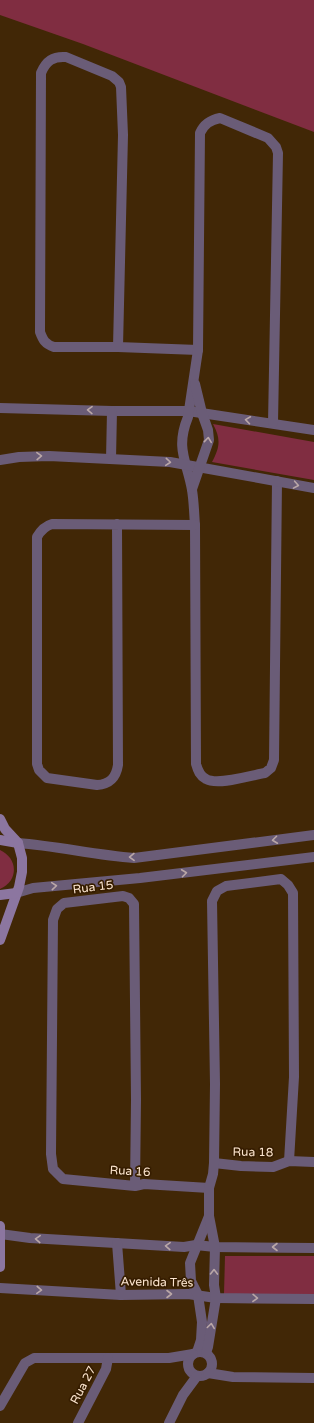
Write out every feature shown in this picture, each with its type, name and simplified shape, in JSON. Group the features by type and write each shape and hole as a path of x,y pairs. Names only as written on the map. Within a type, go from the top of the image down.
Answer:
{"main road":[{"path":"0,819 5,829 18,843 22,858 22,872 0,940"},
{"path":"0,836 18,843"},
{"path":"0,840 18,843"},
{"path":"0,895 16,893"},
{"path":"0,1226 0,1267"}],"street":[{"path":"118,347 122,143 121,87 119,82 112,76 66,57 54,58 48,61 41,73 40,332 47,345 54,347 118,347 198,350"},
{"path":"273,423 278,153 276,147 268,138 220,118 213,119 203,127 200,133 198,350 188,417 184,425 181,442 192,489 195,524 196,764 199,773 207,780 217,782 265,773 270,768 274,760 277,481"},
{"path":"192,489 198,467 209,440 208,430 194,380"},
{"path":"0,408 112,411 188,411 314,430"},
{"path":"111,459 112,411"},
{"path":"0,460 19,457 49,456 170,462 314,488"},
{"path":"117,524 118,765 116,774 111,781 97,785 47,778 39,770 37,764 37,536 46,526 52,524 117,524 195,524"},
{"path":"18,843 134,858 314,835"},
{"path":"16,893 33,888 140,878 314,857"},
{"path":"0,1406 25,1363 34,1358 169,1358 196,1355 211,1360 210,1369 205,1375 194,1374 187,1365 196,1355 208,1347 216,1298 214,1285 215,1247 209,1216 209,1188 214,1163 215,1084 212,901 217,891 226,886 281,879 288,885 293,893 294,1077 289,1161"},
{"name":"Rua 15","path":"53,1169 51,1154 53,920 57,909 64,903 123,896 129,898 134,904 136,1100 135,1186"},
{"name":"Rua 18","path":"214,1163 273,1167 289,1161 314,1162"},
{"name":"Rua 16","path":"53,1169 63,1179 135,1186 144,1184 209,1188"},
{"path":"196,1355 201,1340 202,1322 198,1295 191,1280 190,1263 209,1216"},
{"path":"0,1234 30,1238 184,1247 196,1245 215,1247 314,1248"},
{"path":"118,1244 121,1295"},
{"name":"Avenida Três","path":"0,1288 121,1295 198,1295 216,1298 314,1299"},
{"name":"Rua 27","path":"78,1423 106,1369 108,1358"},
{"path":"210,1369 233,1377 314,1378"},
{"path":"169,1423 194,1374"}],"shaded area":[{"path":"0,0 314,0 314,132 83,44 0,15"},
{"path":"213,424 314,442 314,480 212,462 218,447 217,434"},
{"path":"0,850 10,858 14,870 11,881 0,889"},
{"path":"225,1256 314,1256 314,1294 224,1294"}]}
